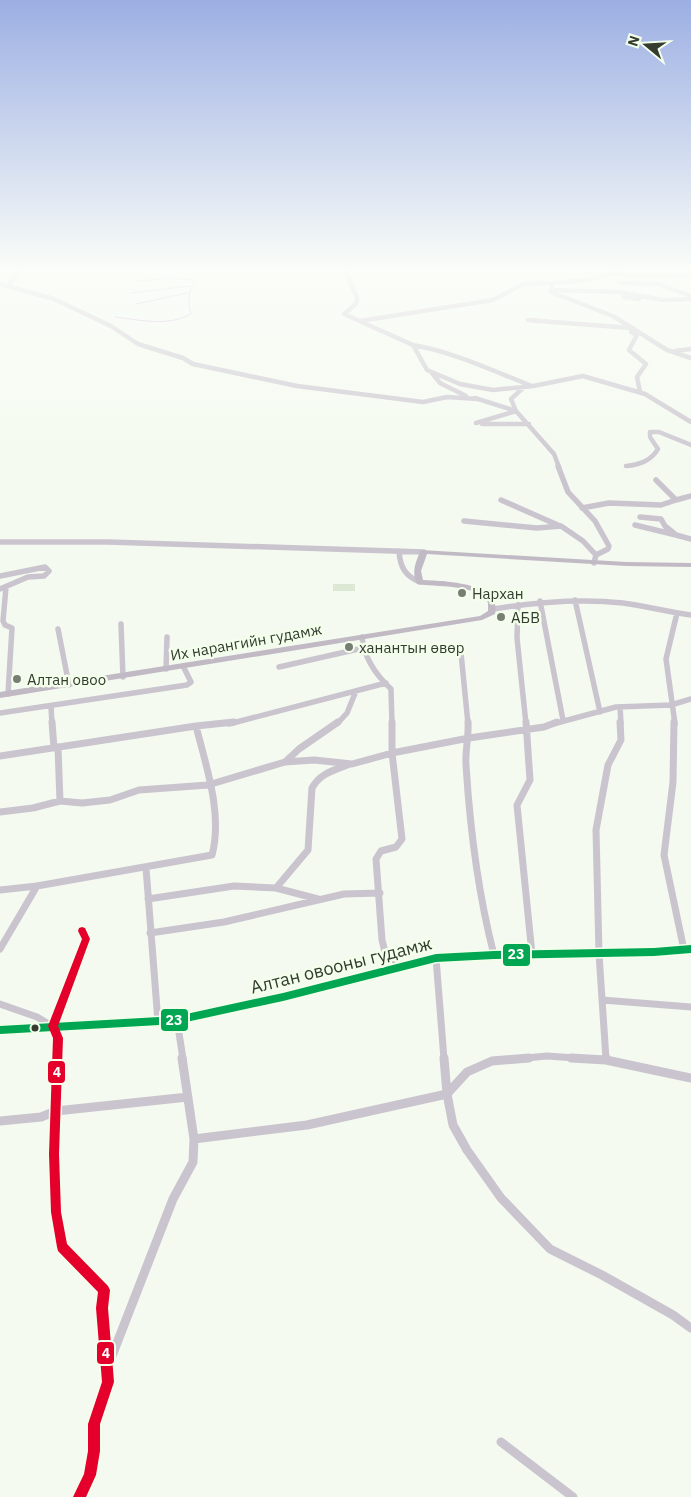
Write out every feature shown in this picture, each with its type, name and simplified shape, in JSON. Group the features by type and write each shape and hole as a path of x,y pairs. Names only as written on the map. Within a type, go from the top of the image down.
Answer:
{"main road":[{"path":"493,609 487,596 475,590 420,582 417,578 418,567 424,552 691,565"},
{"name":"Их нарангийн гудамж","path":"4,694 123,677 482,618 492,612 493,609"},
{"name":"Алтан овооны гудамж","path":"0,1030 177,1020 283,997 436,958 494,954 599,954 687,949"}],"street":[{"path":"133,341 183,358 193,364 297,386 423,402 447,397 478,400"},
{"path":"404,341 413,345 442,350 458,358 533,386"},
{"path":"634,341 629,350 646,364 636,378 640,384 640,392"},
{"path":"654,341 672,352 691,358"},
{"path":"413,345 420,359 440,383 478,400 516,411"},
{"path":"672,352 691,349"},
{"path":"432,374 460,384 493,390 533,386 583,376 611,382 640,392 691,422"},
{"path":"501,500 561,526 584,541 595,559 608,549 609,546 595,521 568,492 554,454 516,411 510,399 524,386"},
{"path":"516,411 476,423 529,424"},
{"path":"626,466 644,463 656,454 658,449 650,437 650,432 659,432 691,444"},
{"path":"656,480 676,500"},
{"path":"582,508 614,503 638,505 666,504 691,496"},
{"path":"640,517 661,520 676,535"},
{"path":"464,521 537,528 561,526"},
{"path":"635,525 691,538"},
{"path":"0,542 108,542 424,552"},
{"path":"399,551 400,566 411,579 420,582"},
{"path":"0,576 40,568 49,569 48,574 44,576 28,577 3,588 3,621 5,625 12,628 4,694"},
{"path":"493,609 540,601 575,600 623,604 691,615"},
{"path":"575,600 600,712"},
{"path":"540,601 563,720"},
{"path":"518,605 519,627 517,638 531,770 530,780 517,805 532,954"},
{"path":"677,613 666,659 675,728 673,782 664,855 687,949"},
{"path":"121,624 123,677"},
{"path":"58,629 69,685"},
{"path":"166,669 167,637"},
{"path":"362,637 363,648 378,679 386,683 391,689 392,753 402,839 396,847 381,851 377,855 382,940 385,952 400,966"},
{"path":"279,667 363,648"},
{"path":"461,653 469,738 466,762 476,866 484,915 494,954"},
{"path":"0,713 187,685 191,682 183,666"},
{"path":"0,756 196,726 228,724 386,683"},
{"path":"285,762 294,750 334,727 348,712 356,691"},
{"path":"276,888 308,850 312,788 320,776 352,764 392,753 526,728 544,727 563,720 620,707 671,705 691,699"},
{"path":"50,706 56,747 60,801"},
{"path":"606,1060 599,954 596,830 608,765 621,740 620,707"},
{"path":"0,890 146,868 212,855 215,849 216,810 208,785 196,726"},
{"path":"0,812 33,808 60,801 110,800 139,790 208,785 285,762 314,760 352,764"},
{"path":"146,868 158,1022"},
{"path":"0,949 36,886"},
{"path":"148,899 234,886 276,888 320,899"},
{"path":"150,933 224,922 344,894 380,893"},
{"path":"53,1026 86,939 82,931"},
{"path":"436,958 447,1094 453,1125 466,1150 501,1198 550,1249 602,1275 673,1315 691,1328"},
{"path":"602,1000 691,1007"},
{"path":"0,1004 37,1017 53,1026 58,1038 56,1212 62,1247 104,1290 102,1308 108,1367 106,1392 94,1424 92,1464 79,1497"},
{"path":"108,1367 173,1199 193,1162 194,1139 177,1020"},
{"path":"194,1139 307,1125 447,1094 467,1072 492,1061 547,1056 606,1060 669,1076 691,1078"},
{"path":"0,1121 41,1117 56,1111 188,1097"},
{"path":"501,1442 573,1497"}],"building":[{"path":"333,584 355,584 355,591 333,591"}],"transit line":[{"name":"4","path":"79,1497 90,1475 94,1451 94,1424 108,1382 102,1308 104,1290 62,1247 56,1212 54,1154 58,1038 53,1026 86,939 82,931"},
{"name":"23","path":"0,1030 177,1020 283,997 436,958 654,952 691,949"}],"place":[{"name":"Нархан","path":"462,593"},
{"name":"АБВ","path":"501,617"},
{"name":"ханантын өвөр","path":"349,647"},
{"name":"Алтан овоо","path":"17,679"}]}
